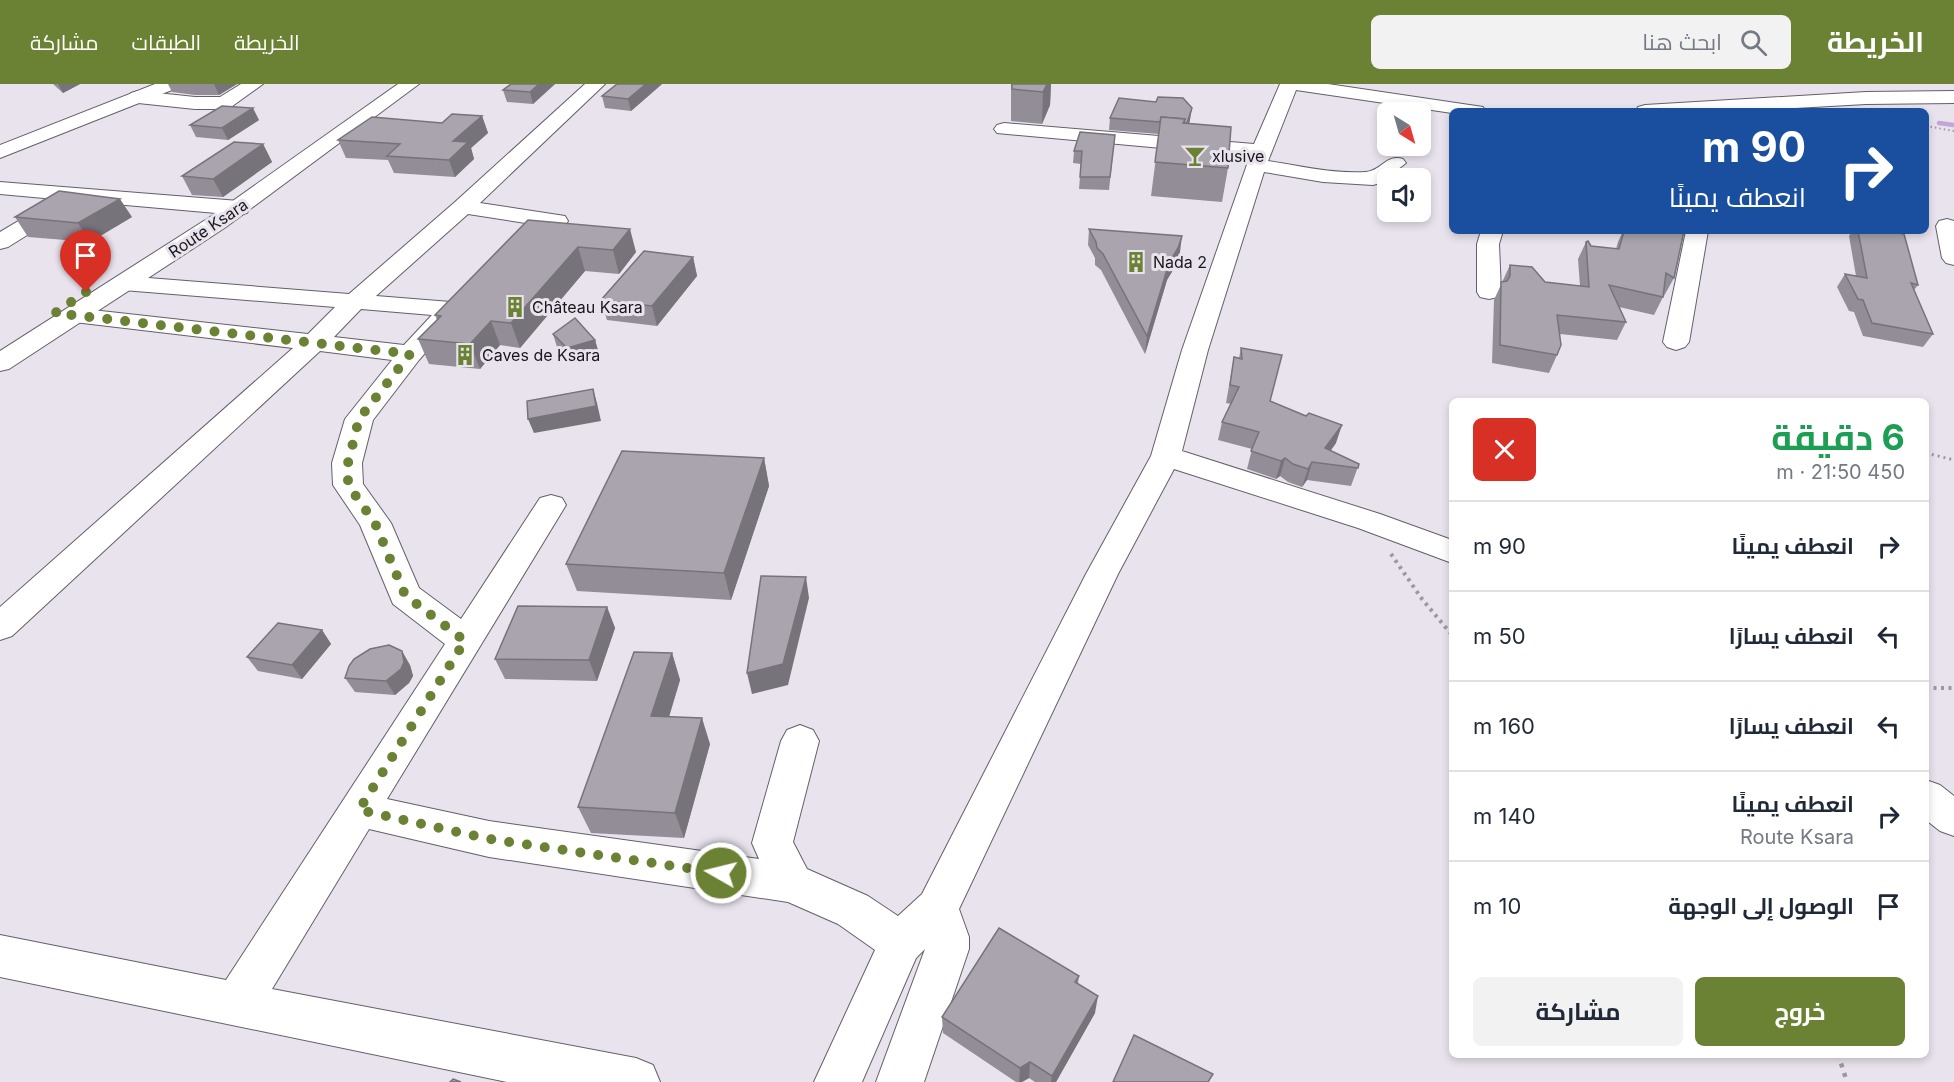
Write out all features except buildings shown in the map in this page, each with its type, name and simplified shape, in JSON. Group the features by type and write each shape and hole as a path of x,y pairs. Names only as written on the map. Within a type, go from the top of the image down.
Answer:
{"main road":[{"path":"0,140 140,91 171,84"},
{"path":"0,152 140,91 195,103 224,103 254,84"},
{"name":"Route Ksara","path":"113,282 383,84"},
{"name":"Route Ksara","path":"0,351 239,208 410,84"},
{"path":"0,627 596,84"},
{"path":"838,1082 901,943 909,932 937,908 1096,584 1166,456 1195,350 1258,158 1289,84 1455,108"},
{"path":"1696,108 1866,98 1954,97"},
{"path":"1004,129 1258,158 1323,176 1372,179 1396,163"},
{"path":"0,188 239,208"},
{"path":"0,242 78,194"},
{"path":"463,207 549,220 517,243"},
{"path":"1942,225 1954,258"},
{"path":"1489,292 1488,244 1491,234"},
{"path":"1676,342 1696,234"},
{"path":"113,282 353,303 451,309"},
{"path":"465,641 405,595 375,523 348,485 348,463 359,419 410,354 476,284"},
{"path":"64,314 410,354"},
{"name":"Route Ksara","path":"0,363 64,314"},
{"path":"1166,456 1369,521 1449,551"},
{"path":"237,1004 551,506"},
{"path":"792,883 772,843 800,741"},
{"path":"1929,799 1954,819"},
{"path":"359,810 489,839 792,883 853,910 901,943"},
{"path":"900,1082 947,949 947,936 937,908"},
{"path":"0,956 423,1043 636,1082"}],"path":[{"path":"1929,127 1954,131"},
{"path":"1929,454 1954,460"},
{"path":"1369,521 1422,599 1449,631"},
{"path":"1929,687 1954,688"},
{"path":"1839,1058 1847,1082"}],"waterway":[{"path":"1939,123 1954,125"}],"place":[{"name":"xlusive","path":"1195,156"},
{"name":"Nada 2","path":"1136,262"},
{"name":"Château Ksara","path":"515,307"},
{"name":"Caves de Ksara","path":"465,355"}],"route":[{"path":"86,292 55,313 410,354 359,419 348,463 348,485 375,523 405,595 465,641 359,810 489,839 721,873"}]}
